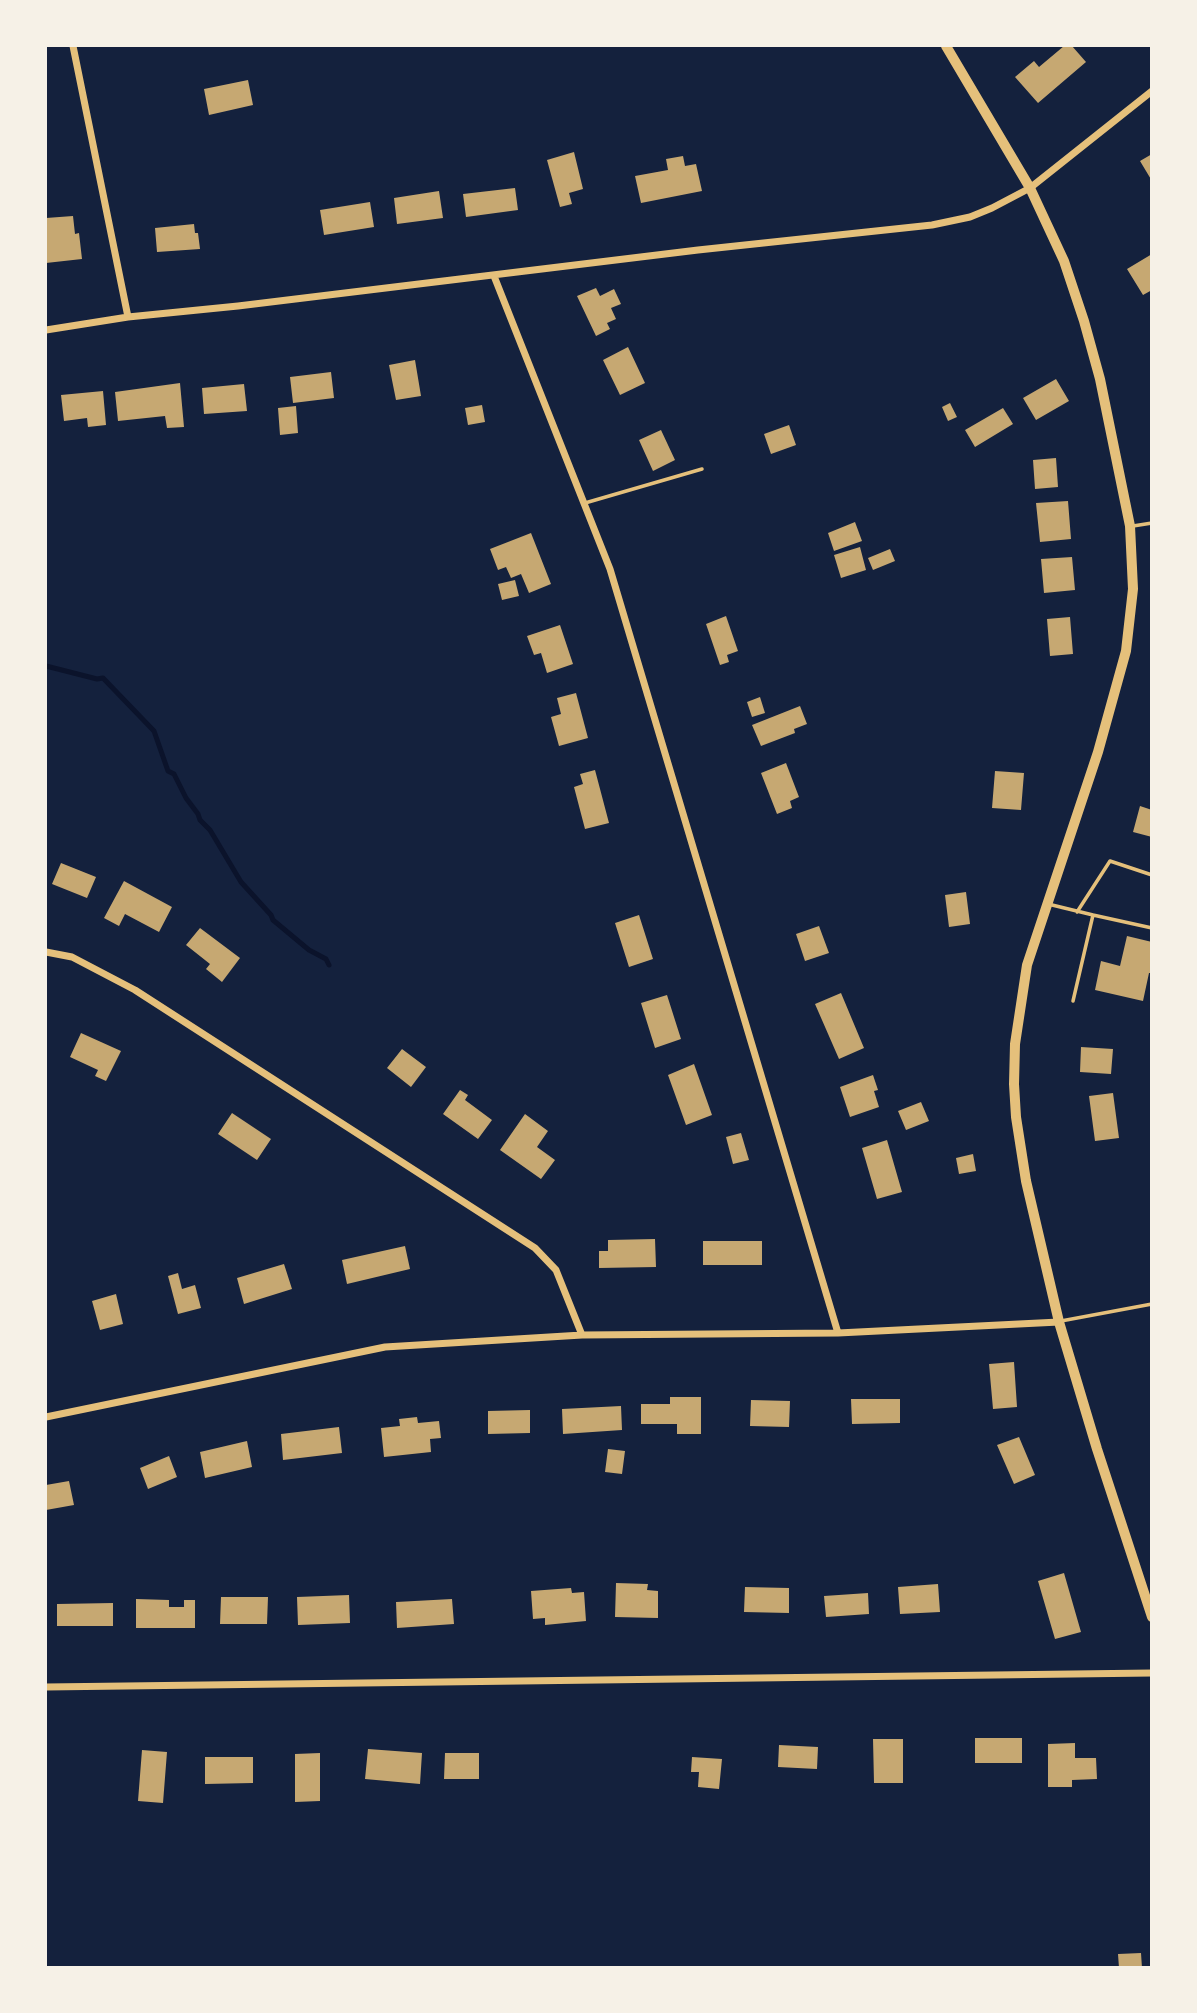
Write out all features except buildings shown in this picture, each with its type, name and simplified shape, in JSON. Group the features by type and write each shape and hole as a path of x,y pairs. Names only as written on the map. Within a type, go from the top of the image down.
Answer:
{"street":[{"path":"73,46 128,317"},
{"path":"946,46 1030,188 1064,261 1100,379 1130,526 1133,589 1126,651 1098,752 1027,965 1015,1044 1014,1084 1026,1181 1059,1322 1093,1438 1152,1617"},
{"path":"46,330 128,317 932,225 970,217 1030,188 1152,91"},
{"path":"494,276 610,569 838,1333"},
{"path":"46,953 72,957 135,990 536,1248 556,1270 582,1335"},
{"path":"46,1417 385,1347 582,1335 838,1333 1059,1322"},
{"path":"46,1687 1152,1673"}],"lane":[{"path":"585,503 702,468"},
{"path":"1130,526 1152,523"},
{"path":"1077,912 1110,861 1152,875"},
{"path":"1046,903 1152,928"},
{"path":"1073,1002 1093,915"},
{"path":"1059,1322 1152,1304"}],"waterway":[{"path":"46,666 97,679 103,678 154,731 168,771 174,774 186,798 210,830 241,882 273,920 309,950 326,959 329,965"}]}
